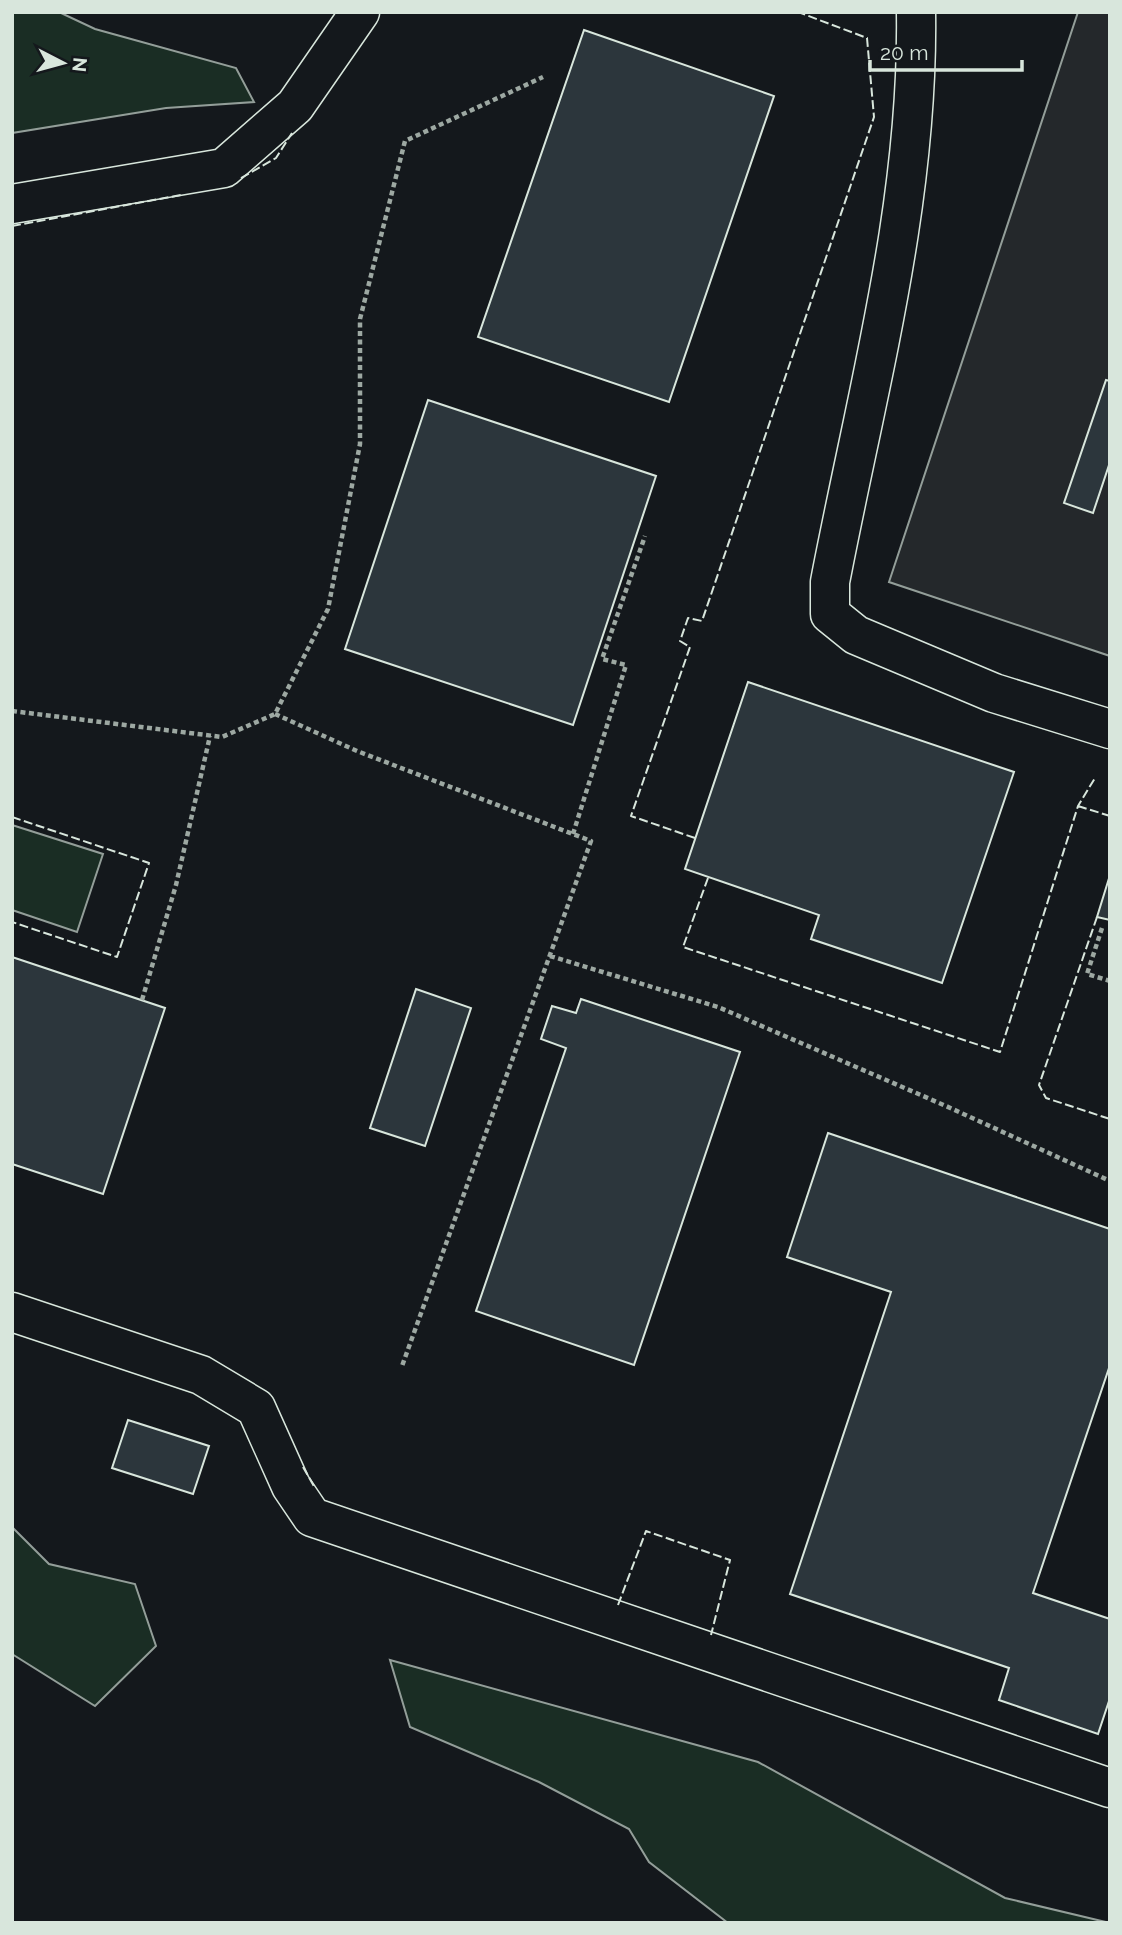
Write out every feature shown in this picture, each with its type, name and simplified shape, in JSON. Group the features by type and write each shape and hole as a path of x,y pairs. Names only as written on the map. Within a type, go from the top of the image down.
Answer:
{"lane":[{"path":"12,204 224,168 295,106 360,12"},
{"path":"909,15 916,79 904,208 830,582 830,614 856,635 994,693 1110,729"},
{"path":"12,1312 201,1375 256,1408 291,1486 312,1517 1110,1788"}],"path":[{"path":"12,711 222,737 275,714 328,609 360,444 360,319 405,141 543,77"},
{"path":"573,834 626,665 602,659 645,536"},
{"path":"275,714 357,751 591,841 401,1366"},
{"path":"142,1000 176,885 210,736"},
{"path":"1102,928 1087,974 1110,981"},
{"path":"549,956 718,1007 1110,1181"}],"green space":[{"path":"12,12 59,12 95,29 236,68 254,102 166,108 12,133"},
{"path":"12,825 103,854 77,932 12,910"},
{"path":"12,1527 49,1564 135,1584 156,1646 95,1706 12,1654"},
{"path":"390,1660 758,1762 1005,1898 1110,1923 728,1923 649,1862 629,1829 539,1782 410,1727"}],"shaded area":[{"path":"1078,12 1110,12 1110,656 889,582"}],"building":[{"path":"584,30 774,96 669,402 478,337"},
{"path":"1106,380 1110,381 1110,462 1093,513 1064,503"},
{"path":"428,400 656,476 573,725 345,649"},
{"path":"748,682 1014,772 942,983 811,939 819,915 685,869"},
{"path":"1110,875 1110,920 1097,917"},
{"path":"12,957 165,1008 103,1194 12,1164"},
{"path":"416,989 471,1008 425,1146 370,1128"},
{"path":"581,999 740,1052 634,1365 476,1311 566,1048 541,1039 552,1006 576,1013"},
{"path":"828,1133 1110,1229 1110,1365 1033,1593 1110,1619 1110,1698 1098,1734 999,1700 1009,1668 790,1594 891,1292 787,1257"},
{"path":"128,1420 209,1446 193,1494 112,1468"}],"fence":[{"path":"695,838 631,816 690,647 680,641 688,618 702,621 874,117 867,38 798,12"},
{"path":"241,178 276,158 292,133"},
{"path":"12,226 181,195"},
{"path":"708,878 683,947 1000,1052 1078,806 1095,778"},
{"path":"1078,806 1110,816"},
{"path":"12,817 149,863 117,957 12,922"},
{"path":"1097,917 1039,1085 1046,1098 1110,1119"},
{"path":"303,1467 315,1488"},
{"path":"1110,1487 1110,1494"},
{"path":"618,1605 646,1531 730,1560 711,1635"}]}
